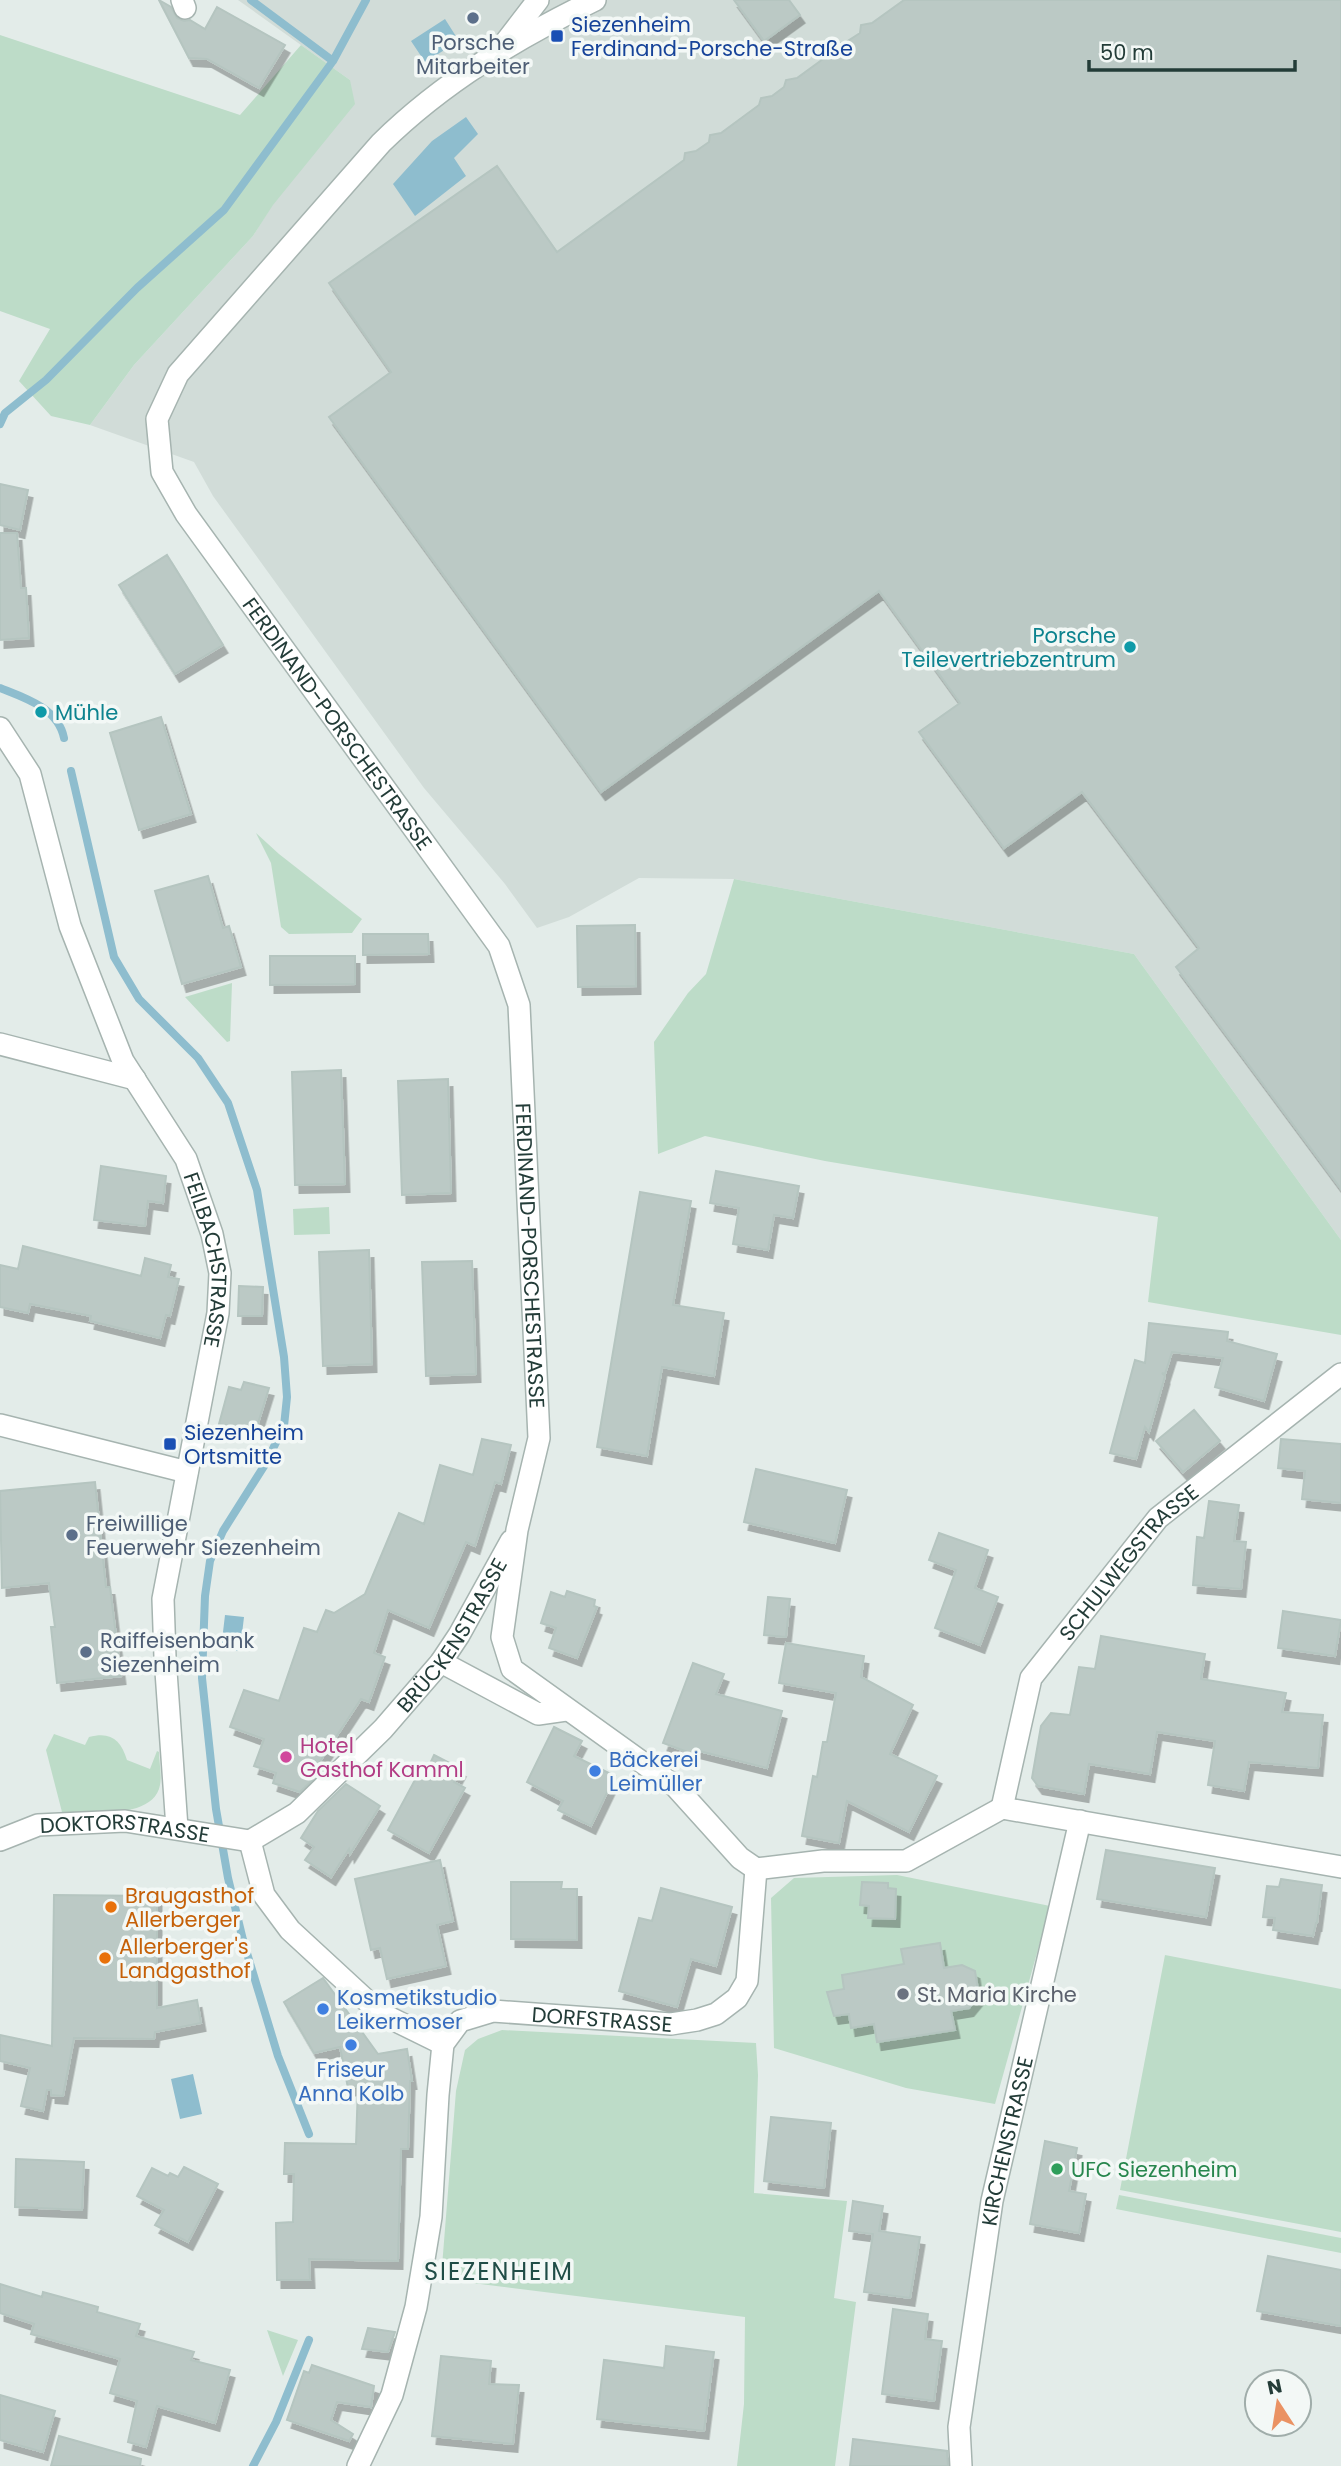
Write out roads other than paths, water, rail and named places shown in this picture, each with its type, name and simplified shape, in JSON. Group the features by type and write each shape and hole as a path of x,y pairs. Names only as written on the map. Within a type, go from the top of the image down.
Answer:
{"street":[{"name":"FERDINAND-PORSCHESTRASSE","path":"497,53 538,0"},
{"name":"FERDINAND-PORSCHESTRASSE","path":"517,1530 539,1438 519,1005 499,947 186,514 162,472 157,419 178,374 381,143 411,113 497,53 549,22 595,0"},
{"name":"FEILBACHSTRASSE","path":"0,728 30,774 69,926 123,1061 187,1158 212,1234 220,1273 218,1313 163,1612 177,1828"},
{"path":"0,1044 135,1079"},
{"name":"SCHULWEGSTRASSE","path":"1002,1808 1031,1678 1158,1518 1341,1374"},
{"path":"0,1425 187,1472"},
{"name":"BRÜCKENSTRASSE","path":"243,1840 297,1813 383,1729 441,1662 517,1530"},
{"path":"517,1530 502,1637 512,1669 675,1786 740,1858 756,1869 823,1861 906,1861 1002,1808 1341,1867"},
{"path":"441,1662 538,1714 566,1710"},
{"name":"DOKTORSTRASSE","path":"0,1840 37,1825 125,1821 243,1840"},
{"name":"KIRCHENSTRASSE","path":"961,2466 959,2427 992,2201 1080,1821"},
{"path":"243,1840 264,1895 290,1930 380,2013 443,2044 431,2217 416,2307 392,2395 358,2466"},
{"name":"DORFSTRASSE","path":"443,2044 460,2021 493,2011 671,2024 716,2014 737,1998 747,1981 756,1869"}],"water":[{"path":"445,19 459,41 425,62 411,41"},
{"path":"466,117 478,134 454,158 466,176 415,216 393,184 432,141"},
{"path":"225,1615 244,1617 240,1651 221,1649"},
{"path":"193,2074 202,2114 180,2119 171,2079"}],"waterway":[{"path":"251,0 333,61"},
{"path":"0,424 5,413 46,380 137,288 224,210 333,61 366,0"},
{"path":"0,688 30,700 48,712 61,728 64,738"},
{"path":"71,771 114,957 139,999 198,1058 228,1103 257,1190 284,1357 287,1397 284,1426 266,1463 223,1531 210,1561 205,1596 202,1678 216,1809 228,1878 243,1940 278,2056 309,2134"},
{"path":"253,2466 276,2422 309,2340"}],"place":[{"name":"Porsche Mitarbeiter","path":"473,18"},
{"name":"Siezenheim Ferdinand-Porsche-Straße","path":"557,36"},
{"name":"Porsche Teilevertriebzentrum","path":"1130,647"},
{"name":"Mühle","path":"41,712"},
{"name":"Siezenheim Ortsmitte","path":"170,1444"},
{"name":"Freiwillige Feuerwehr Siezenheim","path":"72,1535"},
{"name":"Raiffeisenbank Siezenheim","path":"86,1652"},
{"name":"Hotel Gasthof Kamml","path":"286,1757"},
{"name":"Bäckerei Leimüller","path":"595,1771"},
{"name":"Braugasthof Allerberger","path":"111,1907"},
{"name":"Allerberger's Landgasthof","path":"105,1958"},
{"name":"St. Maria Kirche","path":"903,1994"},
{"name":"Kosmetikstudio Leikermoser","path":"323,2009"},
{"name":"Friseur Anna Kolb","path":"351,2045"},
{"name":"UFC Siezenheim","path":"1057,2169"}],"district":[{"name":"SIEZENHEIM","path":"499,2271"}]}
